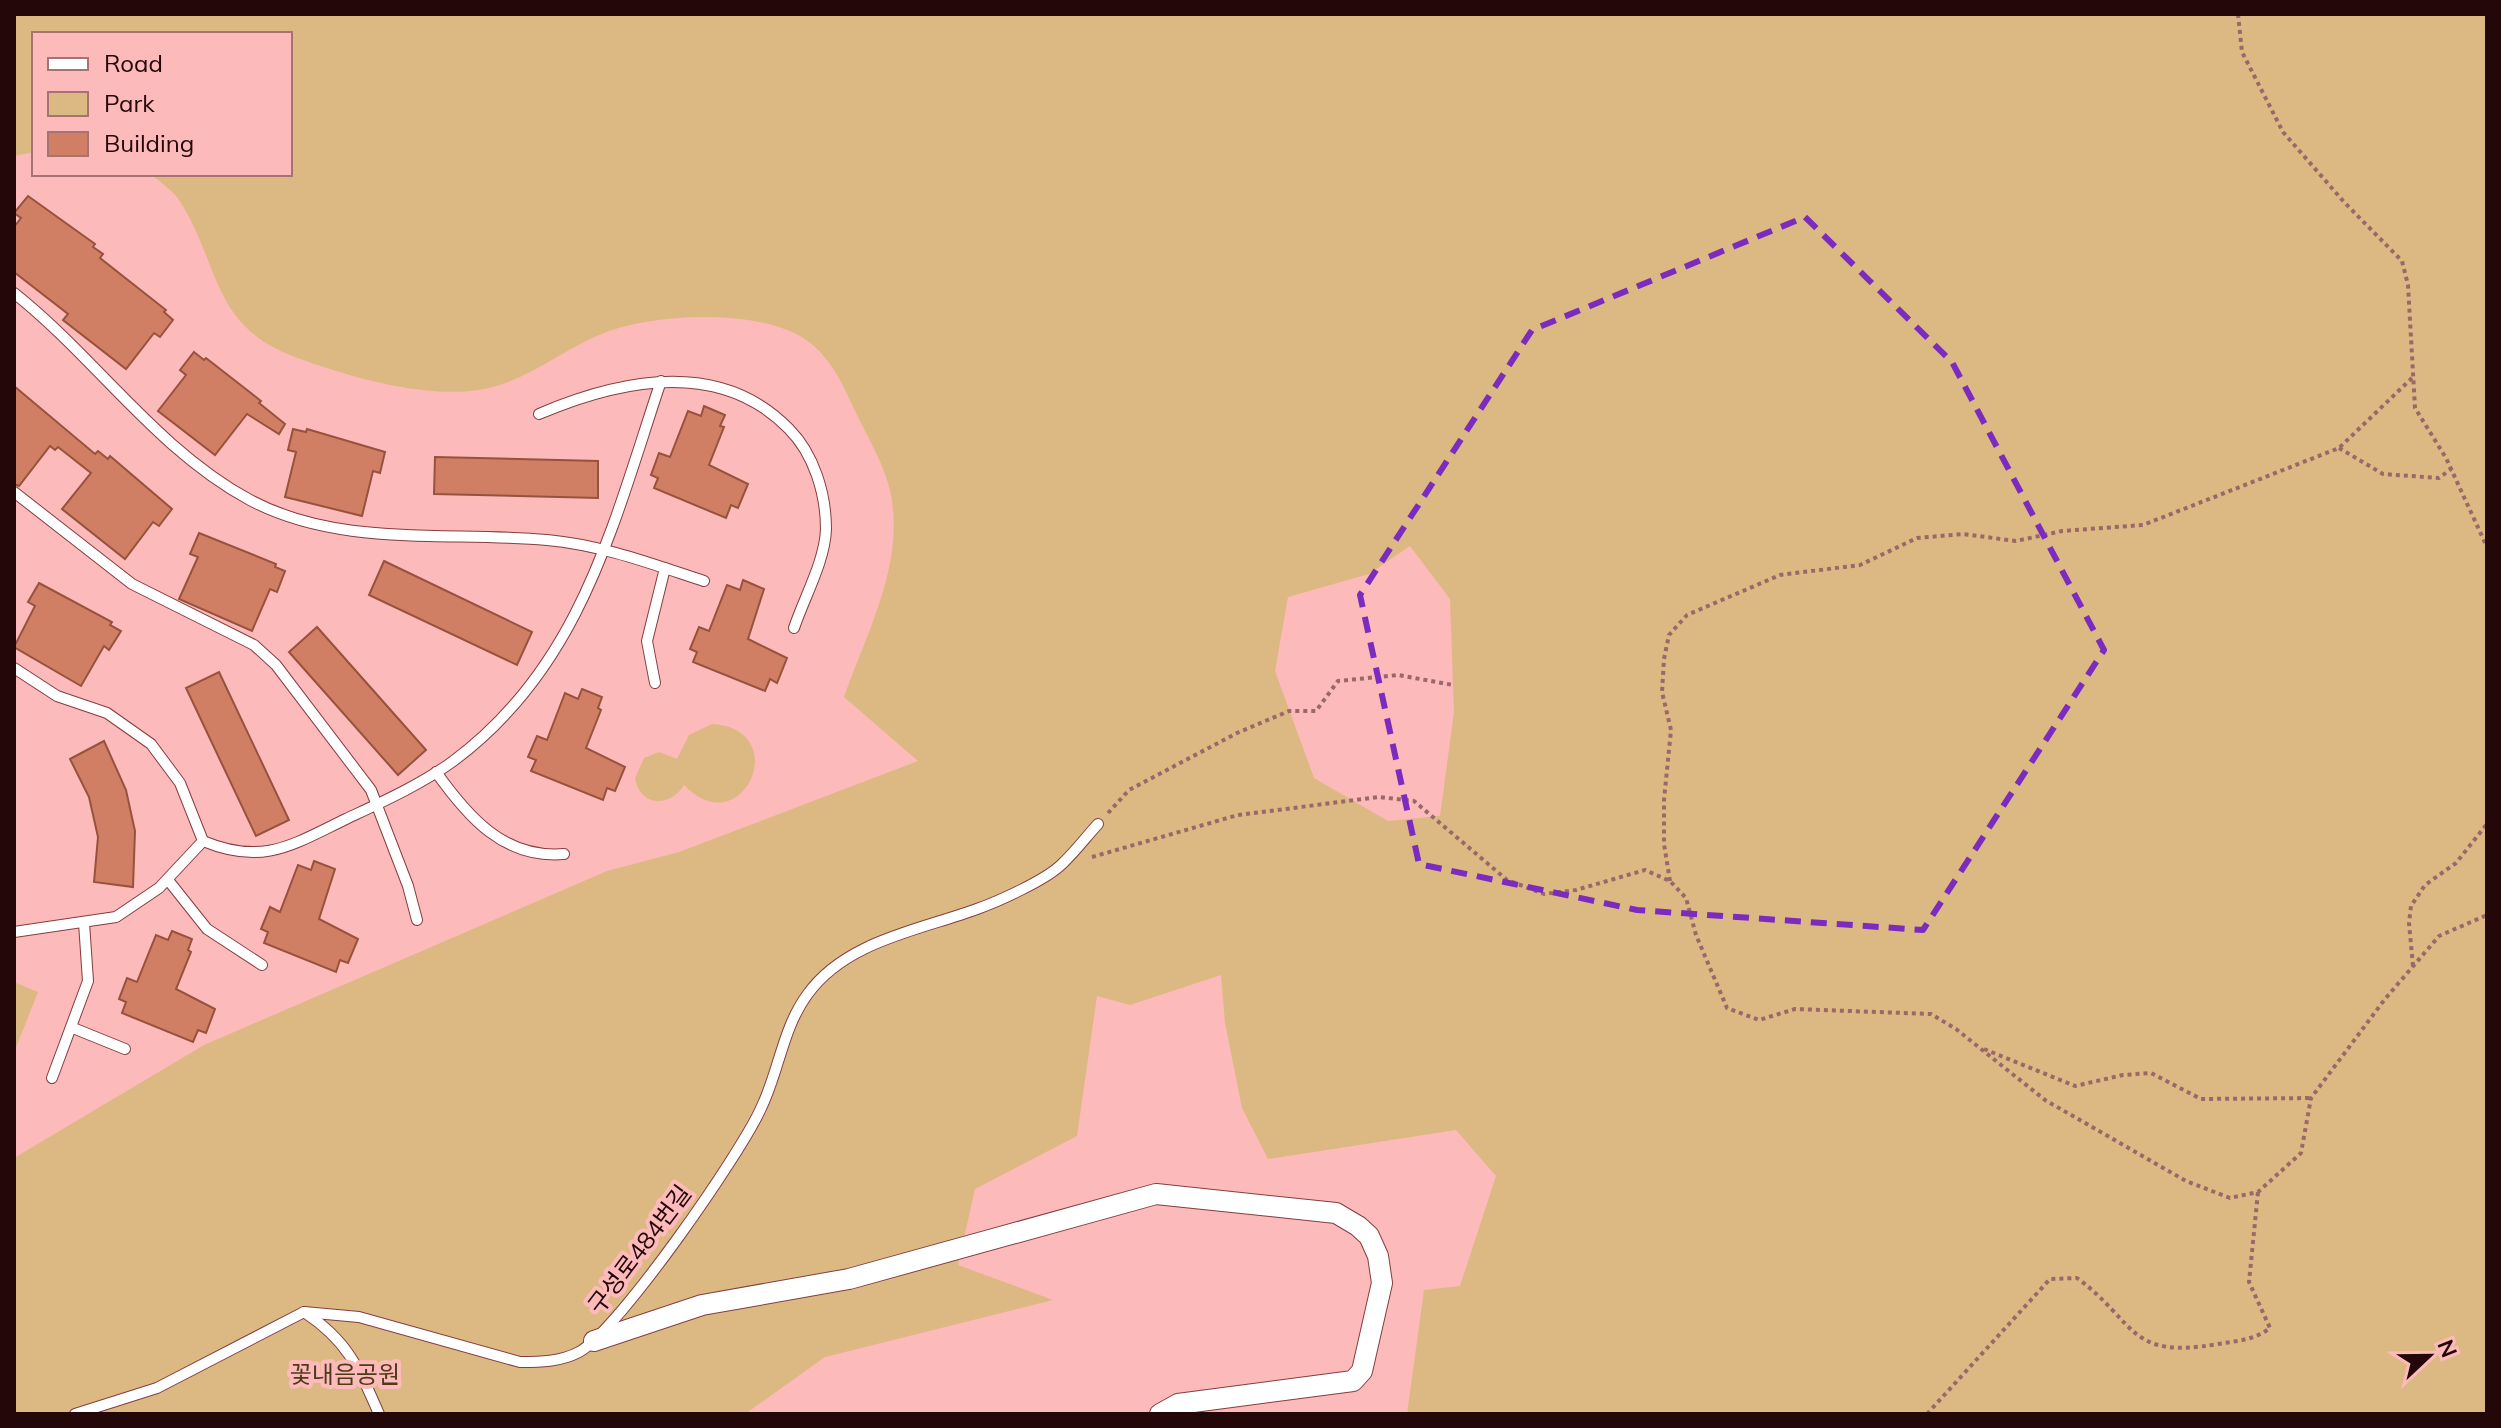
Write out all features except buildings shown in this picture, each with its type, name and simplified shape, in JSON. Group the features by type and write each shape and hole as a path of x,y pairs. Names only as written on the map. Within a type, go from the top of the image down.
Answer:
{"street":[{"path":"594,1341 702,1305 849,1279 1156,1194 1336,1213 1369,1236 1378,1256 1382,1283 1362,1371 1353,1381 1178,1404 1160,1414"}],"lane":[{"path":"14,293 177,449 218,480 268,509 315,523 374,534 520,538 605,548 704,581"},
{"path":"14,668 57,696 107,713 151,744 180,783 203,841 232,852 268,853 377,804 436,772 492,728 535,681 577,616 605,548 661,381"},
{"path":"539,414 596,392 661,381 703,383 751,398 792,431 809,456 821,494 826,528 794,628"},
{"path":"14,492 132,584 246,641 265,654 366,780 417,920"},
{"path":"655,683 647,641 665,568"},
{"path":"436,772 470,814 506,845 534,854 564,854"},
{"name":"구성로484번길","path":"304,1312 359,1317 520,1362 563,1358 594,1341 646,1281 754,1125 788,1027 820,980 895,935 978,909 1060,867 1098,824"},
{"path":"14,932 116,917 130,910 168,880 203,841"},
{"path":"168,880 207,929 262,965"},
{"path":"52,1078 88,981 84,923"},
{"path":"73,1028 125,1049"},
{"path":"75,1414 157,1388 304,1312 326,1327 354,1357 379,1414"}],"path":[{"path":"2238,14 2242,52 2283,132 2344,202 2402,261 2408,285 2415,408 2451,469 2487,547"},
{"path":"1670,881 1664,844 1664,800 1671,730 1662,692 1664,659 1669,635 1687,615 1780,575 1860,565 1917,538 1963,534 2016,541 2062,531 2143,525 2339,448 2412,378"},
{"path":"2339,448 2383,474 2439,478 2451,469"},
{"path":"1098,824 1129,790 1237,733 1289,711 1316,711 1338,681 1398,675 1453,685"},
{"path":"1060,867 1238,815 1379,797 1414,801 1507,880 1544,894 1576,890 1645,870 1670,881 1686,898 1696,935 1727,1008 1759,1020 1795,1009 1931,1014 1979,1047 2045,1100 2186,1181 2230,1198 2258,1192 2301,1153 2311,1098 2413,966 2439,936 2487,915"},
{"path":"2413,966 2409,923 2411,906 2425,885 2456,863 2487,824"},
{"path":"1979,1047 2075,1086 2123,1075 2151,1073 2201,1099 2311,1098"},
{"path":"1927,1414 2050,1279 2077,1278 2135,1335 2150,1344 2192,1349 2260,1336 2270,1328 2249,1282 2258,1192"}],"highlighted area":[{"path":"1805,217 1952,362 2104,650 1923,930 1637,910 1419,864 1360,595 1532,330"}],"green space":[{"name":"꽃내음공원","path":"14,14 2487,14 2487,1414 1407,1414 1424,1290 1460,1286 1496,1176 1456,1130 1268,1159 1242,1108 1225,1023 1221,975 1130,1005 1097,996 1077,1136 975,1189 958,1265 1053,1300 825,1357 745,1414 14,1414 14,1158 204,1045 607,871 679,852 918,761 844,697 883,592 890,565 893,510 888,483 873,447 838,376 814,346 795,333 743,319 712,317 652,321 604,333 500,385 462,392 414,389 364,379 295,357 268,344 248,329 233,312 181,203 153,176 292,176 292,32 32,32 32,152 14,156","holes":["1410,546 1450,599 1454,712 1440,816 1388,821 1314,778 1275,671 1288,597 1369,574"]},
{"path":"712,724 737,731 751,744 755,762 751,779 740,794 725,802 705,800 684,785 664,801 643,795 635,778 644,758 659,752 677,759 689,735"},
{"path":"14,982 38,992 15,1050 14,1049"}]}
